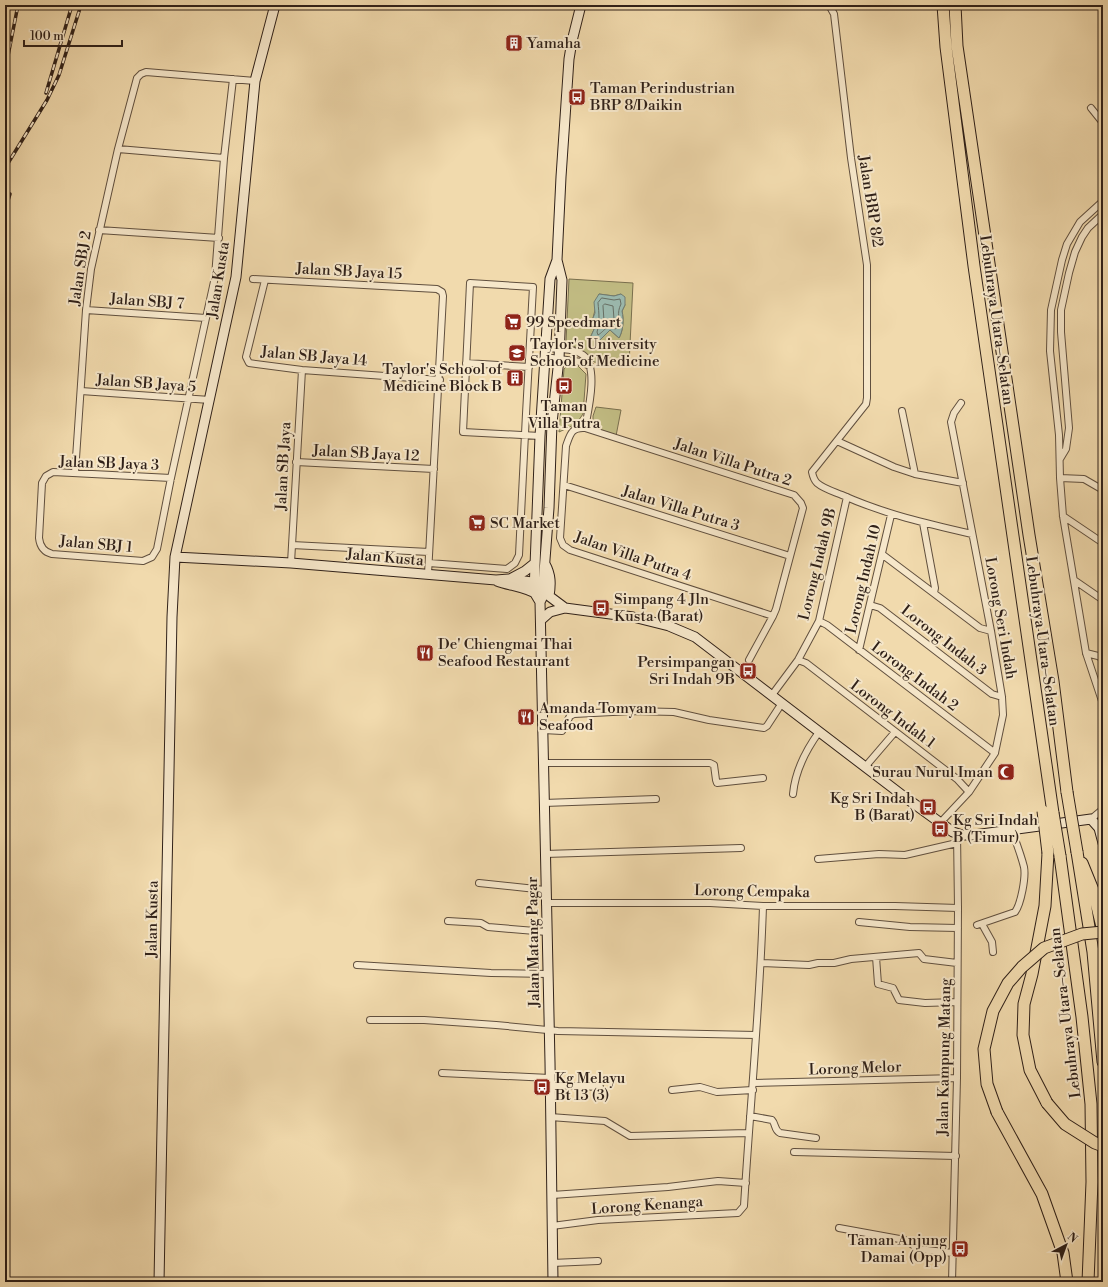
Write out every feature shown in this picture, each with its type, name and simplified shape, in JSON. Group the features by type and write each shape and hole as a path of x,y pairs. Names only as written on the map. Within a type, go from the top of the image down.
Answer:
{"highway":[{"name":"Lebuhraya Utara–Selatan","path":"943,5 946,48 975,274 1050,789 1044,800 1060,856 1082,1017 1091,1104 1092,1182 1088,1282"},
{"name":"Lebuhraya Utara–Selatan","path":"955,5 958,54 1029,535 1053,681 1067,792 1093,952 1103,1062"},
{"path":"1048,812 1048,853 1045,906 1032,974 1024,1004 1023,1036 1030,1070 1047,1103 1065,1124 1094,1143 1103,1146"},
{"path":"1067,1282 1063,1253 1042,1194 996,1112 987,1084 984,1049 993,1011 1008,983 1022,966 1044,948 1082,934 1103,931 1090,880 1077,852"}],"street":[{"name":"Jalan Kusta","path":"159,1282 172,617 176,557 236,277 254,81 275,5"},
{"path":"540,593 540,563 536,516 550,280 557,260 569,59 581,5"},
{"name":"Jalan BRP 8/2","path":"829,5 834,14 851,158 867,266 866,404 837,441"},
{"name":"Jalan SBJ 2","path":"75,473 86,310 91,269 118,149 137,78 146,72 233,79"},
{"path":"171,478 215,277 224,158 233,79 254,81"},
{"path":"1091,108 1103,123"},
{"path":"118,149 224,158"},
{"path":"1103,201 1080,222 1067,244 1051,310 1050,351 1059,434 1059,460 1063,516 1086,653 1103,704"},
{"path":"1059,460 1066,450 1069,428 1061,332 1062,310 1069,273 1075,252 1088,228 1103,214"},
{"path":"99,230 219,238"},
{"path":"540,563 549,508 552,423 559,354 562,280 557,260"},
{"name":"Jalan SB Jaya 15","path":"253,279 437,289 442,292 443,296 440,380"},
{"name":"Jalan SB Jaya 14","path":"265,280 246,360 251,363 302,370 440,380"},
{"path":"429,563 507,569 515,563 519,555 525,435 533,287 470,283 463,432 525,435 540,436"},
{"name":"Jalan SBJ 7","path":"86,310 206,318"},
{"path":"545,353 559,354 573,351 583,355 590,366 591,378 585,428"},
{"path":"545,353 559,354 590,366"},
{"path":"466,363 529,367"},
{"name":"Jalan SB Jaya","path":"291,563 302,370"},
{"path":"428,574 440,380"},
{"name":"Jalan SB Jaya 5","path":"81,391 210,400"},
{"name":"Lorong Seri Indah","path":"940,822 969,792 995,753 1003,716 1002,697 991,632 951,422 954,413 961,403"},
{"path":"902,411 915,474"},
{"name":"Jalan Villa Putra 4","path":"585,428 574,430 570,435 566,446 560,538 563,545 570,550 773,616"},
{"name":"Jalan Villa Putra 2","path":"585,428 794,495 801,503 803,508 773,616 749,660"},
{"path":"963,484 915,474 894,467 837,441 812,472 814,479 819,484 891,515 972,534"},
{"name":"Jalan SB Jaya 12","path":"296,462 434,469"},
{"name":"Jalan SB Jaya 3","path":"46,476 53,472 171,478"},
{"name":"Jalan SBJ 1","path":"46,476 42,483 39,538 39,543 44,550 52,554 143,561 152,557 157,549 171,478"},
{"path":"1060,478 1084,478 1103,490"},
{"name":"Jalan Villa Putra 3","path":"564,485 790,556"},
{"name":"Lorong Indah 9B","path":"772,695 798,660 819,621 847,497"},
{"path":"536,516 544,506 549,508"},
{"name":"Lorong Indah 10","path":"859,650 891,515"},
{"path":"1063,516 1103,544"},
{"path":"923,523 935,588 934,593"},
{"path":"292,545 429,552"},
{"path":"882,554 980,628 991,632"},
{"name":"Jalan Kusta","path":"176,557 291,563 496,580 509,579 540,593"},
{"path":"509,579 516,577 540,563"},
{"path":"540,563 549,571 550,578 540,593"},
{"path":"450,576 451,565"},
{"name":"Jalan Kusta","path":"496,580 509,586 540,593"},
{"path":"1074,580 1103,600"},
{"path":"540,593 562,608"},
{"name":"Jalan Matang Pagar","path":"540,593 553,1282"},
{"name":"Lorong Indah 3","path":"870,605 880,608 992,694 1002,697"},
{"path":"541,620 550,612 562,608 633,617 669,626 695,637 949,830 957,833 974,835 1092,819 1103,809"},
{"name":"Lorong Indah 2","path":"819,621 827,625 995,753"},
{"path":"1086,653 1103,658"},
{"name":"Lorong Indah 1","path":"798,660 806,663 957,779 969,792"},
{"path":"543,730 562,730 570,716 574,714 632,711 674,712 709,720 764,728 767,726 782,703"},
{"path":"794,794 795,781 802,763 812,742 819,732"},
{"path":"866,767 895,732"},
{"path":"544,763 710,763 714,765 717,783 763,778"},
{"path":"544,803 656,798"},
{"path":"1092,819 1099,828 1103,843"},
{"path":"993,952 992,942 980,924 1015,912 1019,907 1022,891 1024,867 1012,830"},
{"name":"Jalan Kampung Matang","path":"952,1282 957,1078 957,833"},
{"path":"818,859 879,854 905,855 957,844"},
{"path":"545,854 741,848"},
{"path":"479,882 545,890"},
{"name":"Lorong Cempaka","path":"545,903 710,903 763,906 895,906 958,908"},
{"path":"552,1195 668,1187 718,1181 746,1183 748,1133 754,1083 763,906"},
{"path":"448,921 481,923 488,927 547,932"},
{"path":"859,922 910,927 958,928"},
{"path":"761,963 809,965 818,963 834,963 851,959 919,953 924,959 957,963"},
{"path":"876,957 878,984 893,988 899,1000 925,1003 957,1002"},
{"path":"357,966 468,972 548,974"},
{"path":"370,1020 424,1020 549,1029 558,1031 756,1035"},
{"path":"442,1073 550,1081 600,1087"},
{"name":"Lorong Melor","path":"754,1083 957,1078"},
{"path":"672,1090 700,1087 717,1092 753,1090"},
{"path":"750,1116 772,1120 776,1130 780,1133 816,1138"},
{"path":"550,1117 605,1121 630,1136 748,1133"},
{"path":"794,1152 956,1156"},
{"name":"Lorong Kenanga","path":"552,1226 598,1220 738,1213 744,1206 746,1183"},
{"path":"840,1228 905,1240 919,1249 952,1253"},
{"path":"552,1263 598,1261"}],"shaded area":[{"path":"569,279 633,283 629,365 594,362 581,350 566,342","holes":["599,294 614,296 621,294 625,305 622,311 623,325 619,338 610,330 597,342 591,336 596,325 593,318"]},
{"path":"568,365 578,366 586,374 583,414 576,424 559,432 564,369"},
{"path":"596,407 621,410 616,436 599,431 593,425 593,416"}],"water":[{"path":"599,294 614,296 621,294 625,297 625,305 622,311 623,325 619,338 610,330 597,343 591,336 596,325 593,318 595,313 594,302"}],"railway":[{"path":"5,71 18,5"},
{"path":"46,93 72,5"},
{"path":"5,168 47,100 59,75 81,5"},
{"path":"5,216 10,194"}],"place":[{"name":"Yamaha","path":"514,43"},
{"name":"Taman Perindustrian BRP 8/Daikin","path":"577,97"},
{"name":"99 Speedmart","path":"513,322"},
{"name":"Taylor's University School of Medicine","path":"517,353"},
{"name":"Taylor's School of Medicine Block B","path":"515,378"},
{"name":"Taman Villa Putra","path":"564,386"},
{"name":"SC Market","path":"477,523"},
{"name":"Simpang 4 Jln Kusta (Barat)","path":"601,608"},
{"name":"De' Chiengmai Thai Seafood Restaurant","path":"425,653"},
{"name":"Persimpangan Sri Indah 9B","path":"748,671"},
{"name":"Amanda Tomyam Seafood","path":"526,717"},
{"name":"Surau Nurul Iman","path":"1006,772"},
{"name":"Kg Sri Indah B (Barat)","path":"928,807"},
{"name":"Kg Sri Indah B (Timur)","path":"940,829"},
{"name":"Kg Melayu Bt 13 (3)","path":"542,1087"},
{"name":"Taman Anjung Damai (Opp)","path":"960,1249"}]}
